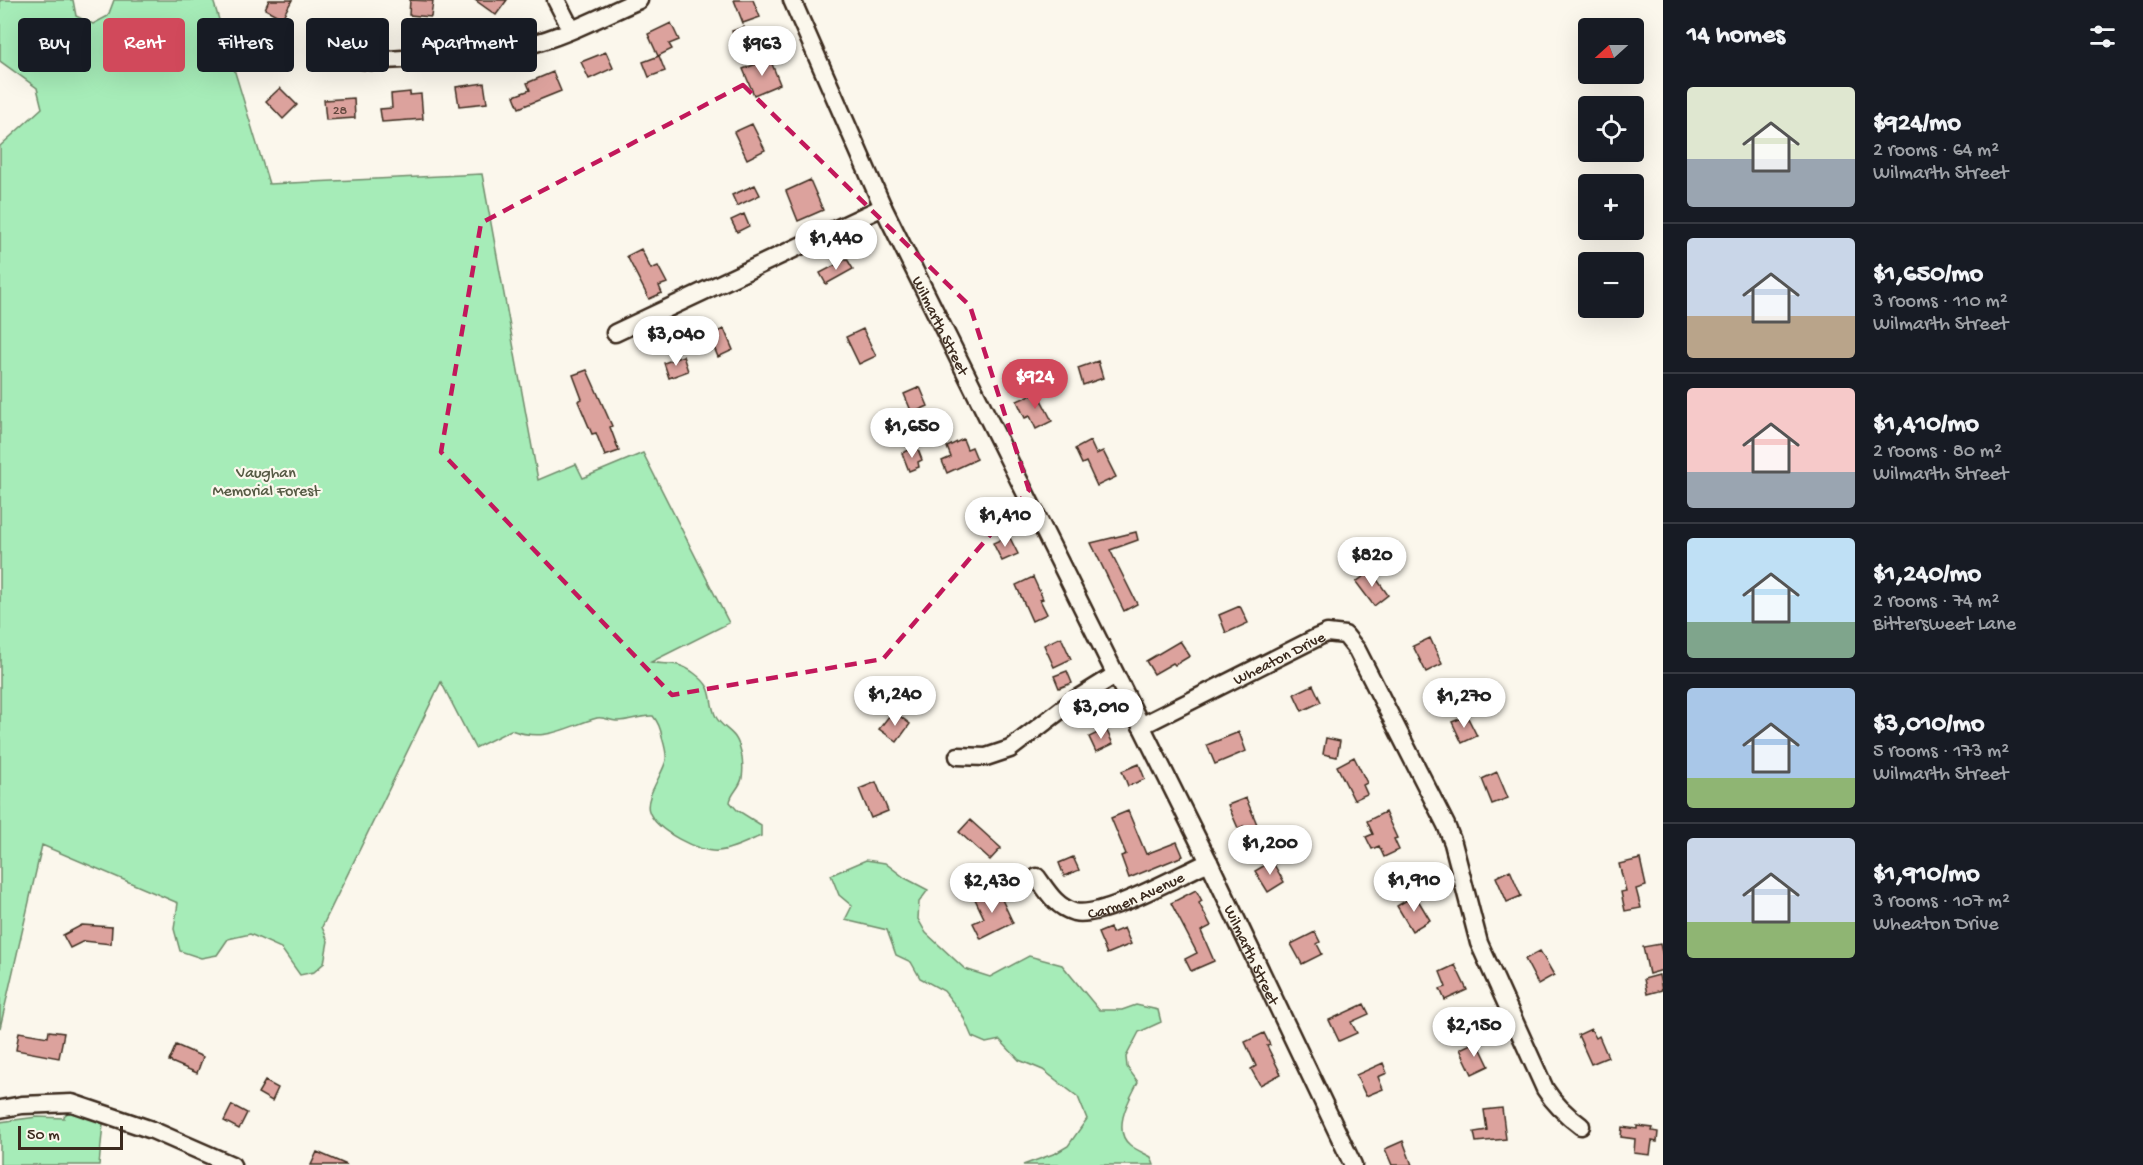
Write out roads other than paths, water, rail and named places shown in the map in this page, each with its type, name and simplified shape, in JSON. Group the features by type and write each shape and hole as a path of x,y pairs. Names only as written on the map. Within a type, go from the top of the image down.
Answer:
{"street":[{"path":"556,0 570,29"},
{"path":"389,60 483,53 530,44 639,0"},
{"name":"Wilmarth Street","path":"792,0 883,207 1209,862 1353,1165"},
{"path":"615,333 883,207"},
{"name":"Wheaton Drive","path":"1141,726 1318,637 1327,633 1345,635 1357,650 1446,825 1453,843 1479,943 1545,1089 1554,1103 1581,1126"},
{"path":"958,756 986,757 1010,749 1070,703 1116,675"},
{"name":"Carmen Avenue","path":"1037,877 1057,903 1072,912 1089,913 1111,908 1209,862"},
{"path":"0,1108 72,1103 152,1130 232,1165"}],"park label":[{"name":"Vaughan Memorial Forest","path":"266,480"}]}
